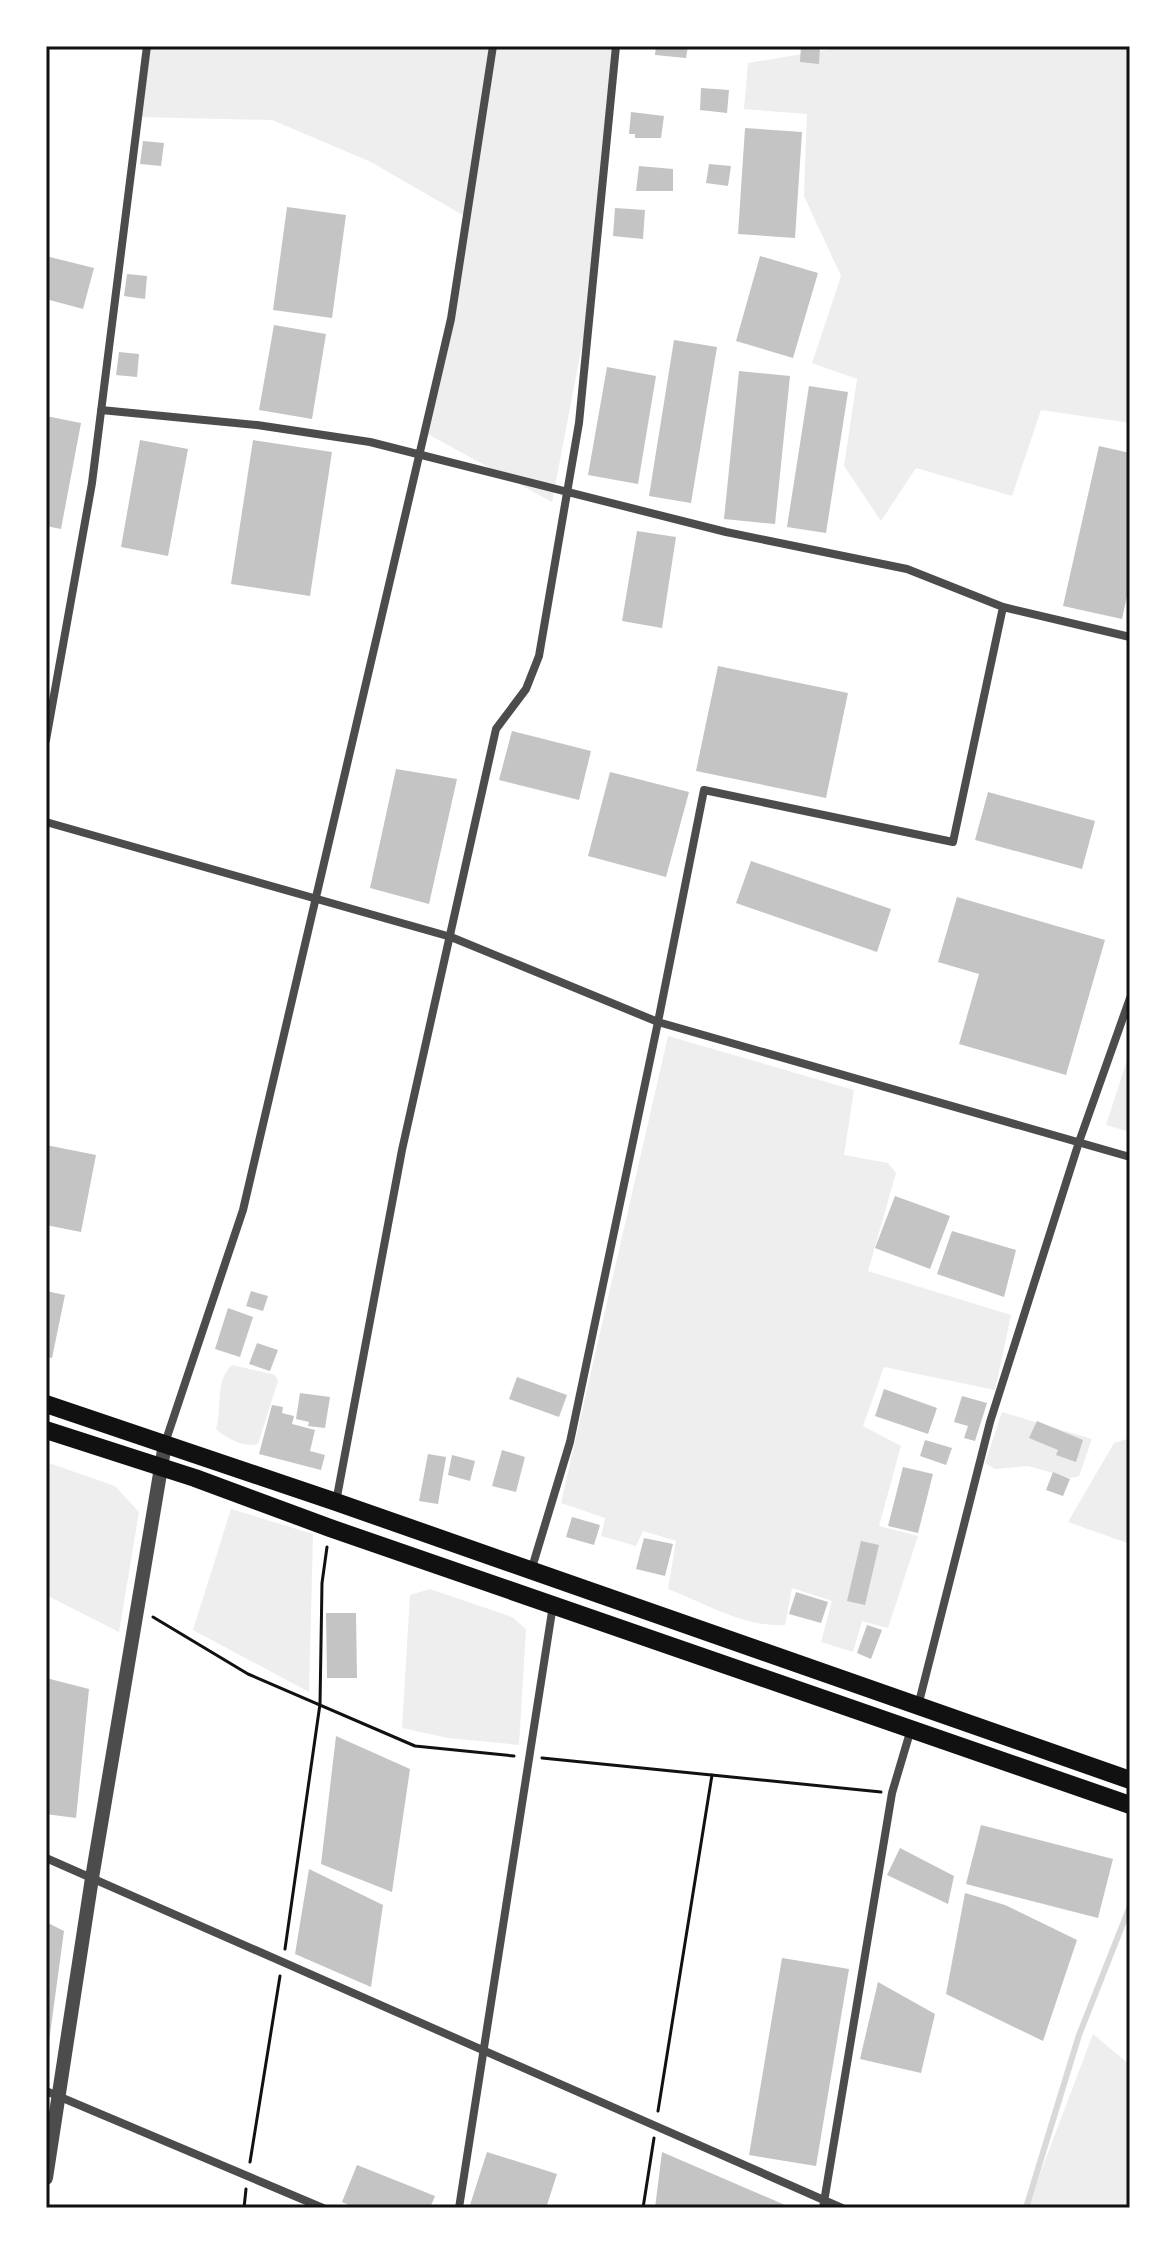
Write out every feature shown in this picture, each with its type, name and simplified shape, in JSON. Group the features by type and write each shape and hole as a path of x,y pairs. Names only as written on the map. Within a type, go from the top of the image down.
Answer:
{"highway":[{"path":"46,1404 336,1502 1130,1780"},
{"path":"46,1430 1130,1805"}],"street":[{"path":"46,740 92,483 147,46"},
{"path":"46,2178 52,2093 92,1878 165,1444 243,1210 451,319 493,46"},
{"path":"336,1502 402,1150 496,729 526,689 539,656 579,423 616,46"},
{"path":"101,410 299,431 370,442 726,532 907,569 1003,607 1130,637"},
{"path":"531,1571 570,1442 704,790 953,842 1003,607"},
{"path":"46,822 451,937 658,1022 1130,1157"},
{"path":"918,1706 990,1422 1079,1142 1130,998"},
{"path":"459,2208 553,1604"},
{"path":"823,2204 892,1793 911,1728"},
{"path":"46,1858 485,2049 823,2204 842,2208"},
{"path":"52,2093 323,2208"}],"path":[{"path":"244,2208 320,1704 322,1583 330,1528"},
{"path":"136,1607 248,1674 415,1746 892,1793"},
{"path":"643,2208 712,1775"}],"shaded area":[{"path":"150,46 616,46 592,293 552,502 424,432 466,217 371,162 272,120 138,117"},
{"path":"850,46 1130,46 1130,423 1041,410 1012,496 916,468 881,521 844,466 857,379 812,363 841,276 804,196 807,114 744,109 748,63"},
{"path":"668,1036 854,1090 844,1155 888,1163 896,1173 868,1271 1011,1315 995,1390 884,1367 863,1426 901,1446 879,1526 918,1536 888,1628 862,1621 853,1652 821,1642 832,1601 792,1588 785,1625 740,1619 668,1589 676,1541 643,1531 636,1546 601,1536 605,1518 561,1503"},
{"path":"1130,1051 1130,1132 1106,1125"},
{"path":"232,1365 275,1375 278,1381 258,1444 247,1445 216,1429 221,1386 226,1371"},
{"path":"1002,1412 1092,1439 1079,1476 1071,1478 1028,1466 995,1469 985,1463"},
{"path":"1130,1438 1130,1544 1068,1522 1114,1443"},
{"path":"46,1462 115,1486 139,1512 119,1632 46,1595"},
{"path":"231,1509 313,1534 309,1692 193,1630"},
{"path":"430,1589 512,1617 526,1629 519,1745 448,1738 402,1728 410,1595"},
{"path":"1093,2034 1130,2065 1130,2208 1027,2208"}],"building":[{"path":"656,46 688,46 686,58 655,55"},
{"path":"801,46 820,46 819,64 800,62"},
{"path":"701,88 729,90 727,113 700,110"},
{"path":"631,112 664,116 661,138 635,138 635,134 629,134"},
{"path":"745,128 802,132 795,238 738,234"},
{"path":"143,141 164,143 161,166 140,164"},
{"path":"709,164 731,166 728,186 706,183"},
{"path":"639,166 673,169 673,191 636,191"},
{"path":"287,207 346,215 332,318 273,310"},
{"path":"615,208 645,210 643,239 613,236"},
{"path":"46,256 94,268 83,309 46,299"},
{"path":"760,256 818,273 793,358 736,341"},
{"path":"127,274 147,276 145,299 124,296"},
{"path":"274,325 326,334 312,419 259,410"},
{"path":"674,340 717,347 691,503 649,496"},
{"path":"119,352 139,354 137,377 116,375"},
{"path":"607,367 656,376 638,484 588,475"},
{"path":"739,371 790,376 775,524 724,519"},
{"path":"809,386 848,392 826,533 787,527"},
{"path":"46,416 81,423 61,529 46,526"},
{"path":"140,440 188,449 168,556 121,547"},
{"path":"253,440 332,452 310,596 231,584"},
{"path":"1099,446 1130,453 1130,582 1122,619 1063,606"},
{"path":"637,531 676,537 662,628 622,621"},
{"path":"718,666 848,693 826,798 696,771"},
{"path":"512,731 591,751 579,800 499,780"},
{"path":"396,769 457,779 429,904 370,888"},
{"path":"610,772 689,792 666,877 588,856"},
{"path":"988,792 1095,821 1082,869 975,840"},
{"path":"751,861 891,909 877,952 736,903"},
{"path":"957,897 1105,940 1066,1075 959,1044 979,974 938,962"},
{"path":"46,1145 96,1155 81,1232 46,1225"},
{"path":"895,1196 950,1216 930,1269 875,1248"},
{"path":"952,1231 1016,1250 1004,1297 937,1274"},
{"path":"46,1291 65,1295 52,1358 46,1357"},
{"path":"251,1291 268,1296 263,1311 246,1306"},
{"path":"228,1308 253,1317 240,1357 215,1349"},
{"path":"257,1343 278,1350 270,1371 249,1364"},
{"path":"517,1377 567,1395 559,1417 509,1399"},
{"path":"884,1389 937,1408 928,1434 875,1416"},
{"path":"300,1393 330,1397 325,1428 308,1426 309,1422 296,1419"},
{"path":"962,1396 987,1403 975,1441 964,1438 968,1426 954,1422"},
{"path":"272,1405 283,1407 282,1413 294,1416 292,1424 315,1430 310,1451 325,1455 321,1470 259,1454"},
{"path":"1037,1421 1083,1440 1076,1462 1056,1455 1058,1450 1029,1438"},
{"path":"925,1440 952,1448 946,1465 920,1456"},
{"path":"502,1450 525,1457 516,1492 492,1486"},
{"path":"428,1454 446,1457 438,1504 419,1501"},
{"path":"452,1455 475,1461 470,1481 448,1475"},
{"path":"903,1467 933,1474 918,1533 888,1526"},
{"path":"1053,1472 1070,1479 1063,1496 1046,1490"},
{"path":"572,1517 600,1525 594,1545 566,1537"},
{"path":"644,1538 673,1544 665,1576 636,1569"},
{"path":"861,1541 879,1545 865,1605 847,1601"},
{"path":"796,1592 828,1602 821,1623 789,1614"},
{"path":"326,1613 356,1613 357,1678 327,1678"},
{"path":"867,1625 882,1630 871,1659 857,1653"},
{"path":"46,1678 89,1689 76,1818 46,1814"},
{"path":"336,1736 410,1769 392,1892 321,1864"},
{"path":"981,1825 1113,1859 1098,1918 966,1884"},
{"path":"900,1848 954,1876 948,1904 887,1875"},
{"path":"309,1869 383,1905 371,1987 295,1954"},
{"path":"965,1893 1005,1905 1077,1940 1043,2041 946,1994"},
{"path":"46,1922 64,1931 48,2049 46,2049"},
{"path":"782,1958 849,1969 816,2166 749,2155"},
{"path":"878,1982 935,2014 921,2073 860,2059"},
{"path":"487,2152 557,2174 546,2208 469,2208"},
{"path":"662,2152 792,2208 655,2208"},
{"path":"357,2165 435,2196 430,2208 356,2208 342,2202"}],"waterway":[{"path":"1026,2208 1079,2035 1130,1906"}]}
